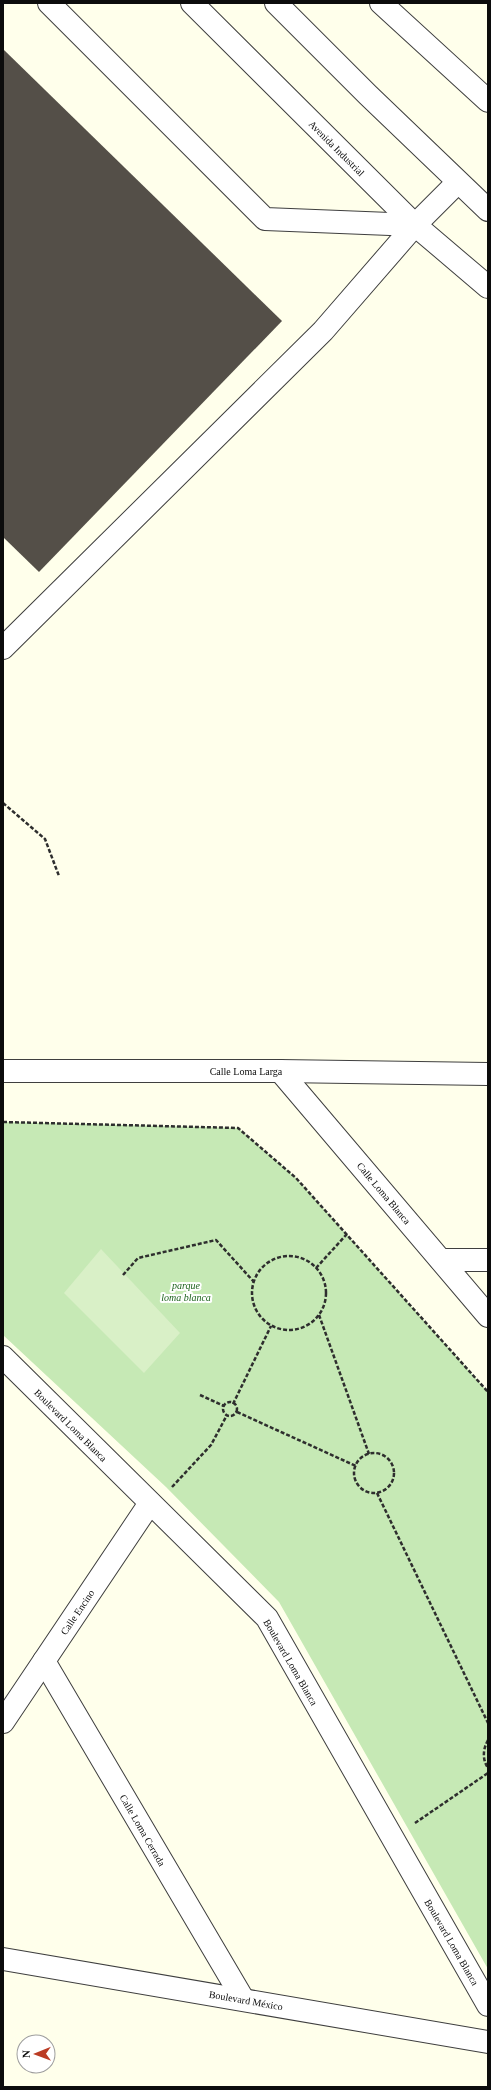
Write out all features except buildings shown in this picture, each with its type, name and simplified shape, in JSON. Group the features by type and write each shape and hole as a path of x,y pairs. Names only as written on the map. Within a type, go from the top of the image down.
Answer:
{"street":[{"path":"49,3 264,219 415,225"},
{"name":"Avenida Industrial","path":"192,3 415,225 488,287"},
{"path":"276,3 457,183 488,210"},
{"path":"381,3 488,101"},
{"path":"3,648 323,331 415,225 457,183"},
{"name":"Calle Loma Larga","path":"3,1071 280,1071 488,1074"},
{"name":"Calle Loma Blanca","path":"280,1071 488,1316"},
{"path":"441,1260 488,1260"},
{"name":"Boulevard Loma Blanca","path":"6,1366 150,1503 266,1618 488,2005"},
{"name":"Calle Encino","path":"3,1722 150,1503"},
{"name":"Calle Loma Cerrada","path":"44,1661 243,1999"},
{"name":"Boulevard México","path":"3,1958 488,2042"}],"path":[{"path":"3,803 45,839 59,876"},
{"path":"3,1122 238,1128 296,1178 488,1392"},
{"path":"316,1268 346,1234"},
{"path":"123,1276 138,1258 216,1240 254,1282"},
{"path":"291,1256 302,1258 321,1273 326,1285 326,1297 323,1308 307,1326 295,1330 283,1330 271,1326 261,1318 255,1307 252,1294 254,1282 259,1271 267,1262 278,1257 291,1256"},
{"path":"318,1315 369,1454"},
{"path":"233,1404 271,1326"},
{"path":"200,1395 224,1406"},
{"path":"224,1406 227,1403 233,1404 237,1408 236,1412"},
{"path":"224,1406 224,1411 227,1416"},
{"path":"236,1412 356,1466"},
{"path":"227,1416 232,1416 236,1412"},
{"path":"169,1490 211,1446 227,1416"},
{"path":"369,1454 382,1455 394,1469 392,1482 388,1487 377,1493 364,1490 359,1485 355,1473 356,1466 369,1454"},
{"path":"377,1493 488,1724"},
{"path":"488,1740 484,1748 483,1757 488,1768"},
{"path":"414,1824 488,1773"}],"green space":[{"name":"parque loma blanca","path":"3,1122 238,1128 296,1178 488,1392 488,1969 279,1602 166,1487 3,1335"},
{"path":"101,1249 180,1333 144,1373 64,1293"}]}
